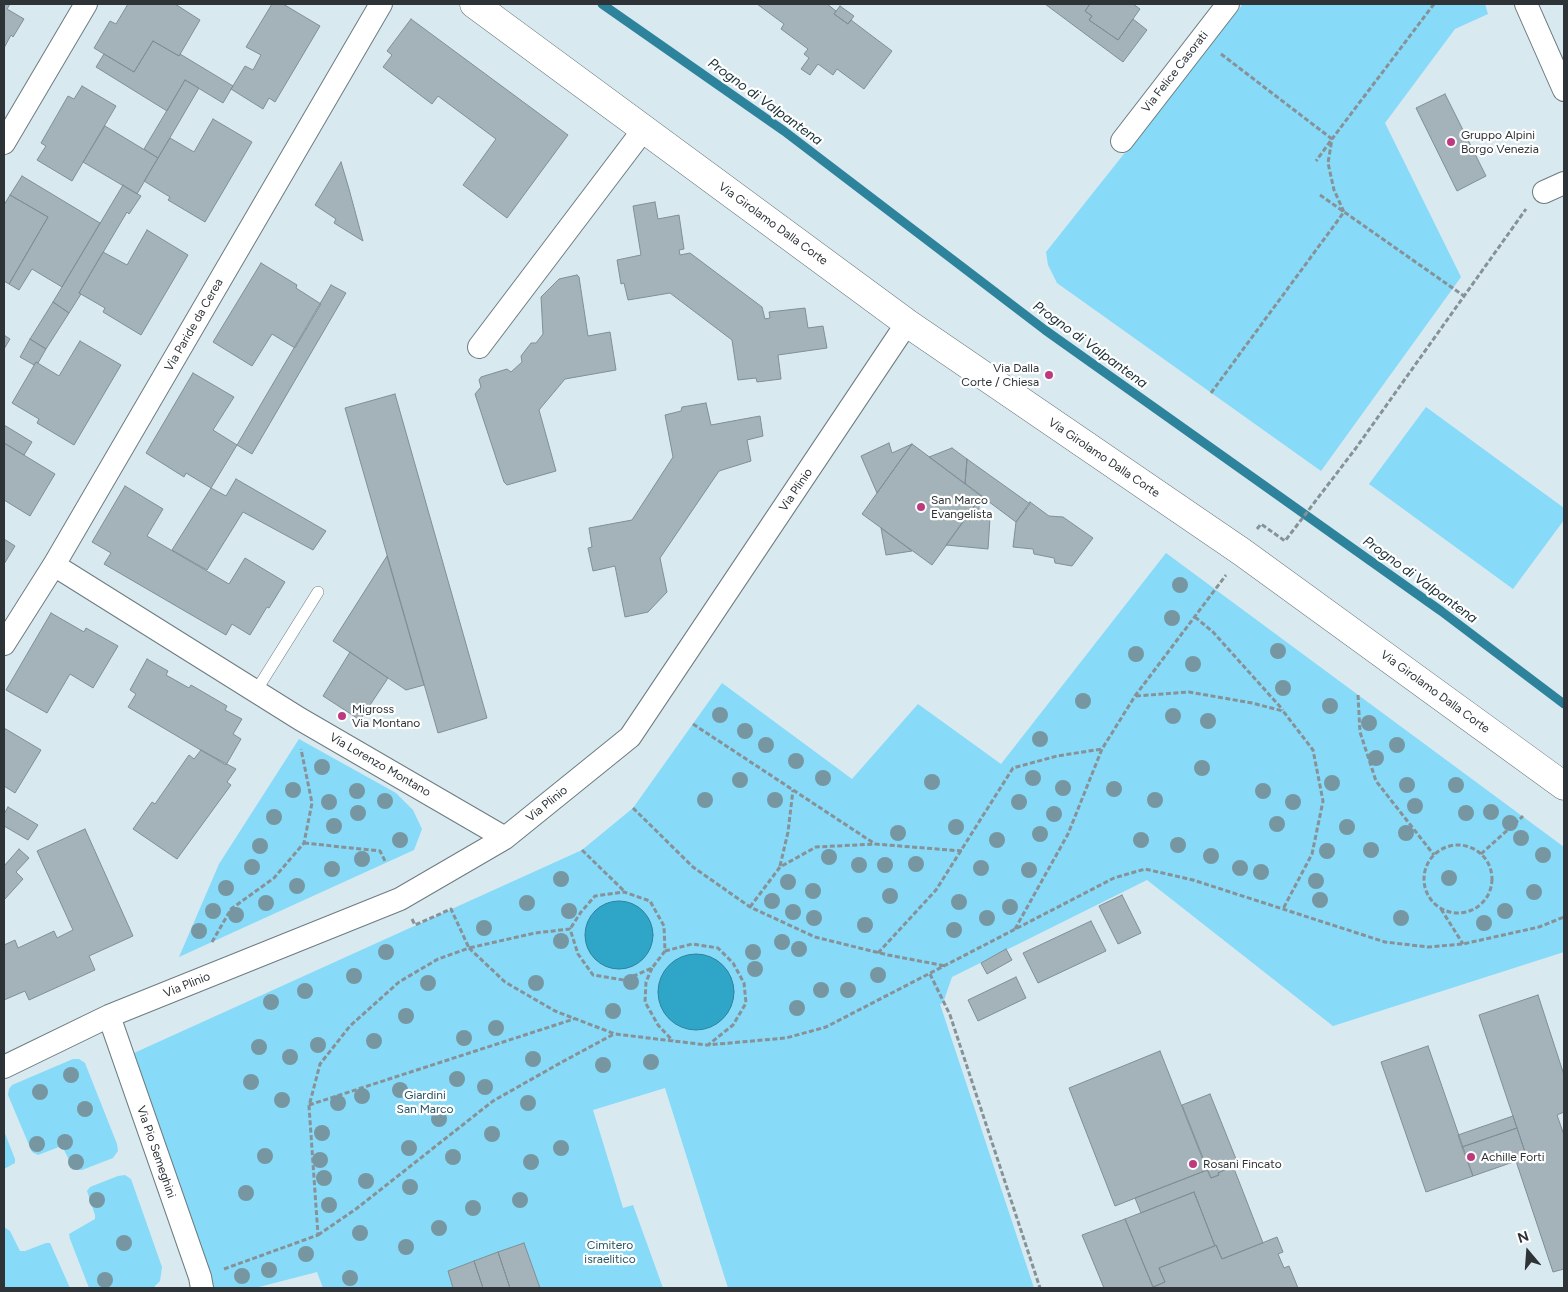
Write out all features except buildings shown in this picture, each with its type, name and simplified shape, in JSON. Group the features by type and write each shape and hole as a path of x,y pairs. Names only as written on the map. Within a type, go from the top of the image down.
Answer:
{"street":[{"path":"4,143 86,4"},
{"name":"Via Paride da Cerea","path":"4,644 54,565 381,4"},
{"name":"Via Girolamo Dalla Corte","path":"474,4 907,323 1242,552 1564,786"},
{"name":"Via Felice Casorati","path":"1122,141 1228,4"},
{"path":"1526,4 1564,90"},
{"path":"479,347 644,129"},
{"path":"1544,192 1564,183"},
{"name":"Via Plinio","path":"4,1067 109,1016 400,900 505,838 630,737 907,323"},
{"name":"Via Lorenzo Montano","path":"54,565 300,719 505,838"},
{"name":"Via Pio Semeghini","path":"109,1016 201,1283"}],"lane":[{"path":"256,691 318,592"}],"path":[{"path":"1316,162 1434,4"},
{"path":"1201,39 1332,139"},
{"path":"1332,139 1328,163 1334,190 1344,212"},
{"path":"1257,530 1261,524 1285,541 1331,481 1527,209 1544,192"},
{"path":"1320,195 1464,296"},
{"path":"1211,393 1344,212"},
{"path":"1015,930 1068,834 1102,749 1135,696 1226,574"},
{"path":"1195,616 1213,632 1284,711 1313,750 1323,801 1312,854 1283,910"},
{"path":"1135,696 1190,692 1252,703 1284,711"},
{"path":"1358,695 1360,732 1376,781 1434,855"},
{"path":"212,942 231,909 274,878 304,843 312,803 299,739 300,719"},
{"path":"693,724 875,844"},
{"path":"878,953 936,890 1014,768 1057,756 1102,749"},
{"path":"750,907 780,866 788,832 793,790"},
{"path":"633,808 693,867 750,907 815,937 878,953 946,966"},
{"path":"1481,854 1523,816"},
{"path":"304,843 380,851 386,863"},
{"path":"780,866 816,847 875,844 962,851"},
{"path":"1440,909 1450,913 1462,914 1482,904 1492,884 1492,873 1488,863 1481,854 1471,848 1460,845 1448,846 1434,855 1425,870 1423,881 1426,892 1432,902 1440,909 1463,944"},
{"path":"582,850 624,892 650,901 664,926 665,952"},
{"path":"400,900 415,925 451,908 469,948 505,982 555,1011 615,1034 707,1045 786,1038 826,1027 1114,878 1145,869 1193,880 1385,942 1428,947 1463,944 1539,927 1564,918"},
{"path":"624,892 595,896 580,912 570,929 578,954 593,975 624,980 652,968"},
{"path":"318,1235 309,1106 320,1064 350,1026 399,982 438,959 469,948 535,932 570,929"},
{"path":"673,1041 658,1025 645,1002 646,982 652,968 665,952 692,944 718,948 733,963 744,984 746,1003 733,1025 707,1045"},
{"path":"930,974 950,1015 1040,1288"},
{"path":"309,1106 574,1019"},
{"path":"201,1283 318,1235 356,1209 492,1102 615,1034"}],"green space":[{"path":"1243,4 1485,4 1488,14 1455,29 1385,123 1461,277 1321,471 1057,283 1048,265 1046,252"},
{"path":"1426,407 1564,508 1564,520 1513,589 1369,484"},
{"name":"Giardini San Marco","path":"1166,553 1564,847 1564,952 1333,1026 1147,880 952,977 943,1003 940,1004 1034,1288 728,1288 665,1088 593,1110 623,1208 633,1205 663,1288 323,1288 317,1272 255,1288 214,1288 134,1053 582,850 633,808 722,683 852,779 918,704 1001,764"},
{"path":"299,739 396,793 413,810 422,829 414,850 179,957 219,864"},
{"path":"73,1059 79,1059 85,1063 117,1144 118,1151 113,1158 82,1170 76,1170 72,1166 63,1148 59,1147 38,1155 32,1152 8,1095 12,1085"},
{"path":"4,1131 15,1163 4,1169"},
{"path":"125,1175 131,1179 162,1267 160,1281 153,1288 89,1288 69,1234 95,1219 87,1191 90,1187"},
{"path":"4,1227 10,1231 20,1251 50,1243 70,1288 4,1288"}],"shaded area":[{"path":"626,901 638,907 647,916 653,928 651,948 643,959 626,969 612,969 595,959 587,948 585,928 595,911 606,903"},
{"path":"696,954 710,957 723,965 731,978 734,992 731,1006 723,1019 710,1027 696,1030 682,1027 669,1019 661,1006 658,992 661,978 669,965 682,957"}],"waterway":[{"name":"Progno di Valpantena","path":"602,4 784,131 1045,330 1441,611 1564,704"}],"place":[{"name":"Gruppo Alpini Borgo Venezia","path":"1451,142"},
{"name":"Via Dalla Corte / Chiesa","path":"1049,375"},
{"name":"San Marco Evangelista","path":"921,507"},
{"name":"Migross Via Montano","path":"342,716"},
{"name":"Achille Forti","path":"1471,1157"},
{"name":"Rosani Fincato","path":"1193,1164"}],"park label":[{"name":"Cimitero israelitico","path":"610,1252"}]}
